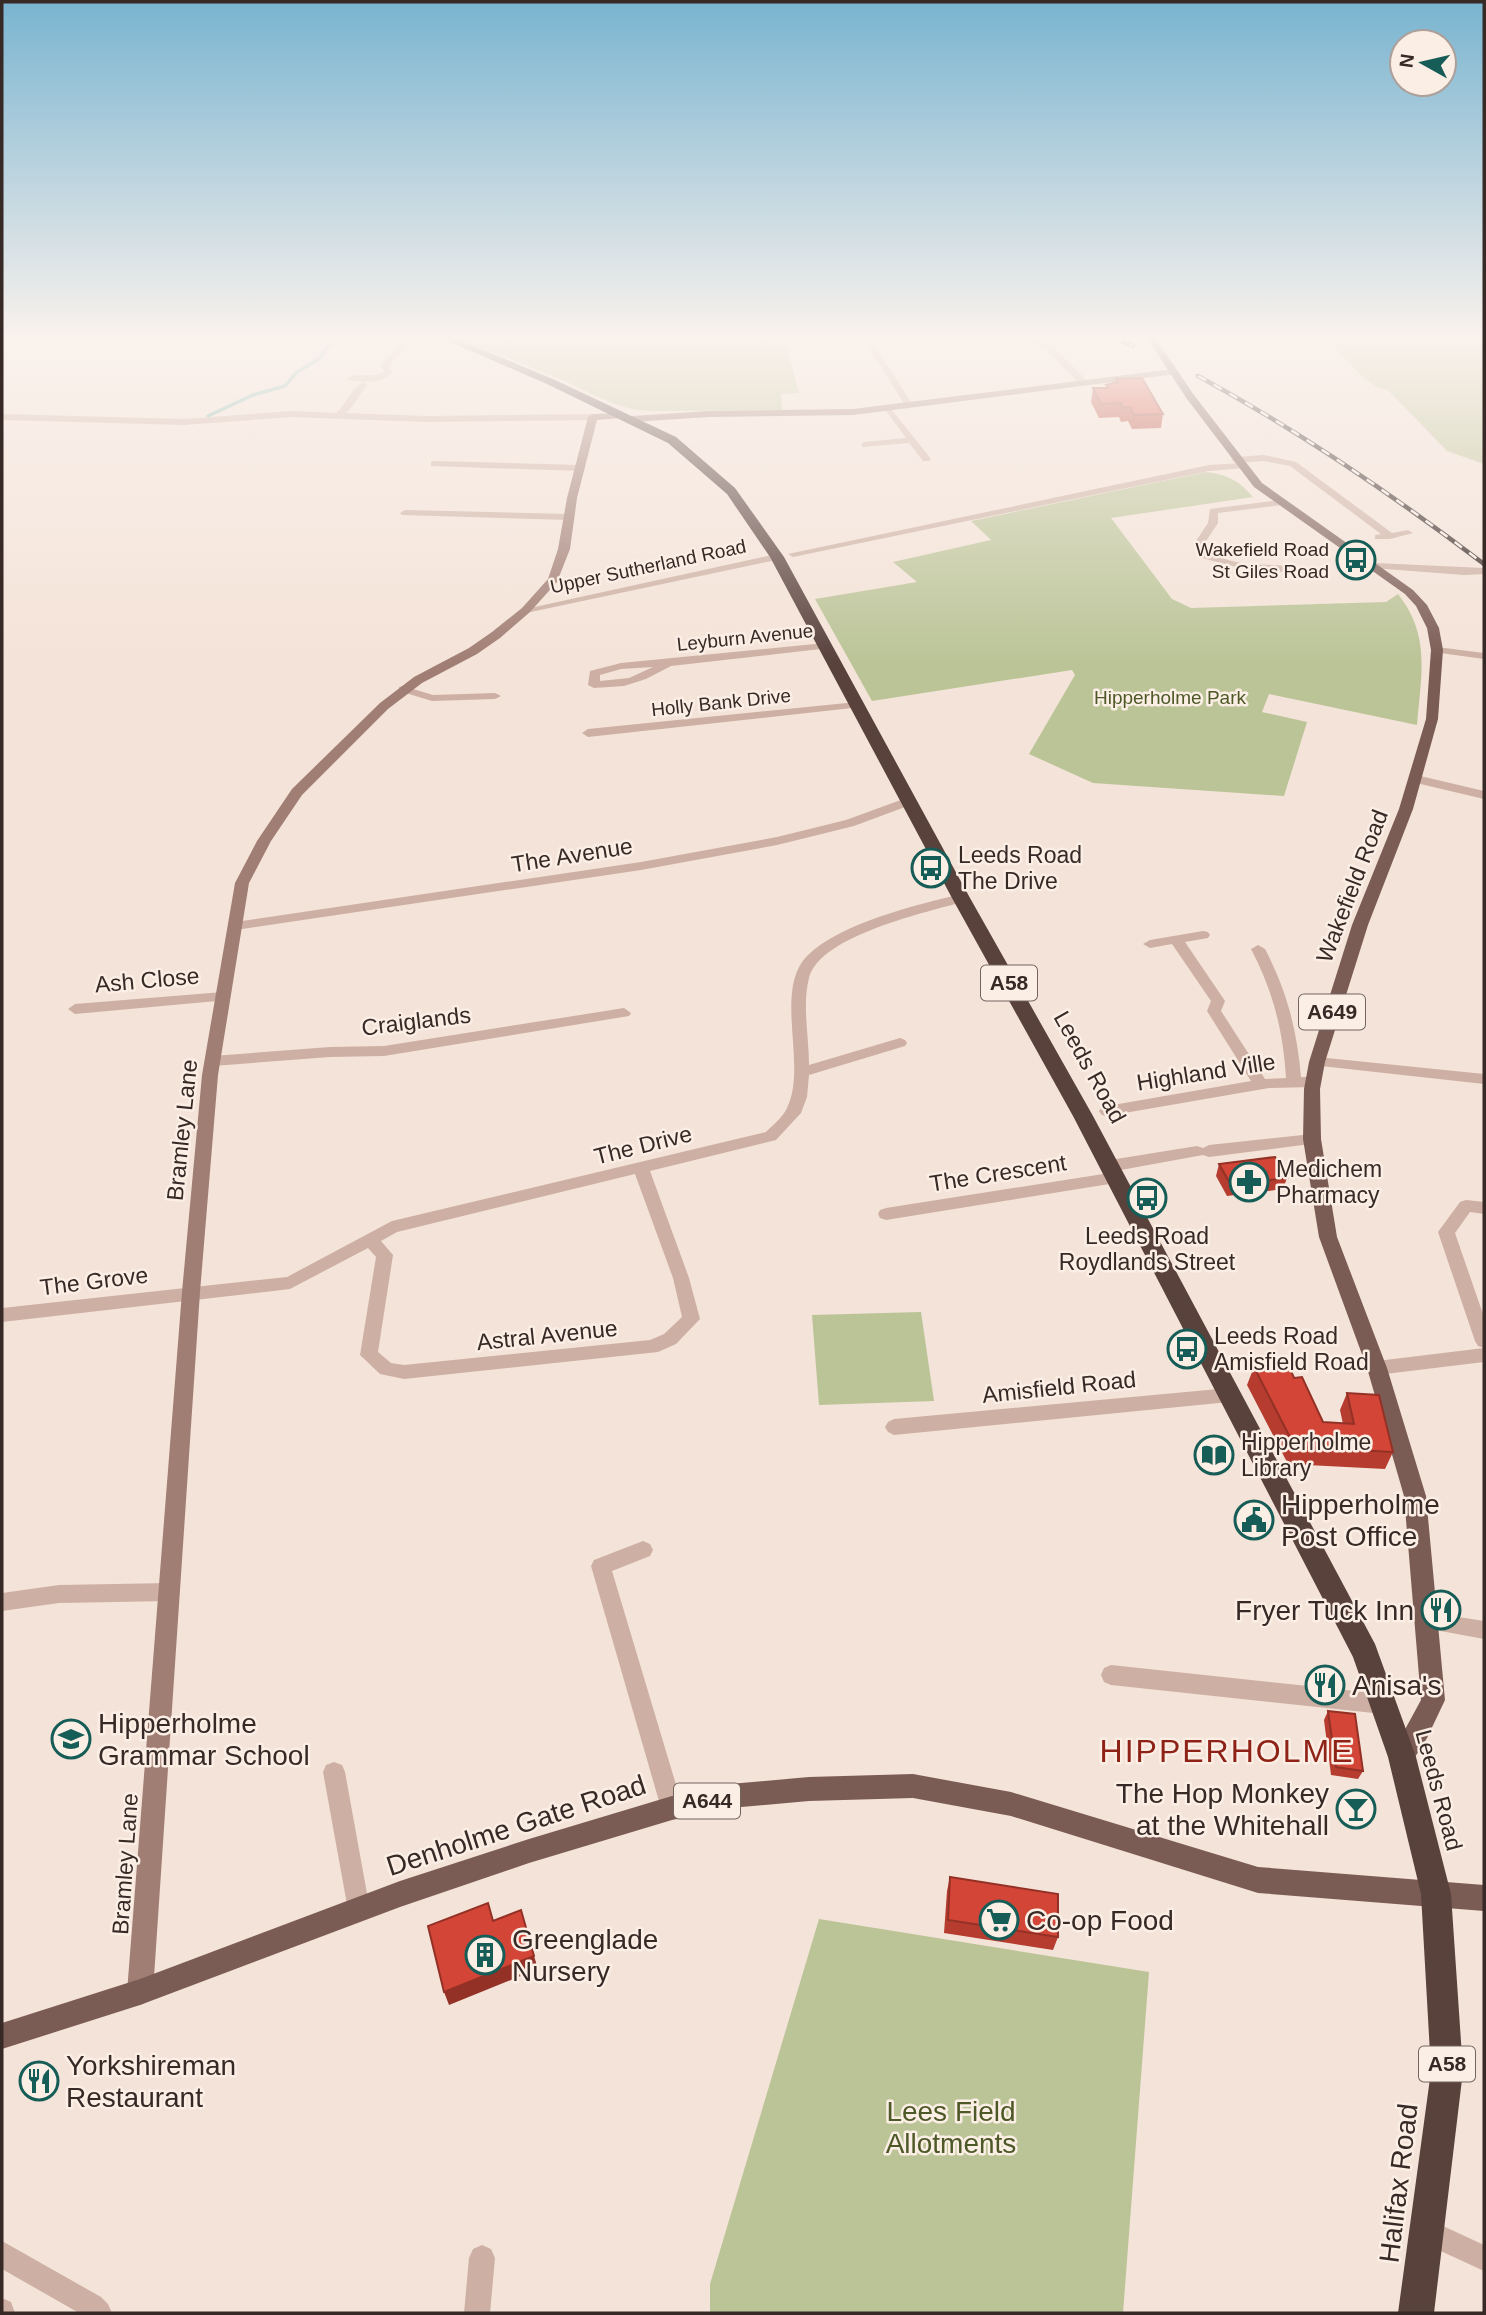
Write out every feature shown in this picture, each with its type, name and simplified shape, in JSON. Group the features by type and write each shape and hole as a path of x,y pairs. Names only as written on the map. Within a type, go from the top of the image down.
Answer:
{"highway":[{"name":"Leeds Road","path":"680,446 704,464 731,491 785,555 825,646 1113,1172 1365,1653 1402,1757 1436,1894"},
{"name":"Halifax Road","path":"1416,2313 1447,2071 1436,1894"}],"main road":[{"name":"Wakefield Road","path":"1227,446 1258,485 1279,503 1376,566 1421,605 1433,628 1437,650 1432,719 1416,779 1360,925 1313,1082 1312,1139 1328,1237 1377,1368 1415,1496 1433,1700 1402,1757"},
{"name":"Denholme Gate Road","path":"2,2036 140,1992 359,1910 529,1851 672,1808 730,1796 809,1789 913,1786 1011,1804 1258,1880 1436,1894"},
{"name":"A644","path":"1436,1894 1484,1898"}],"street":[{"name":"Bramley Lane","path":"140,1992 191,1292 213,1061 242,883 279,815 297,792 403,689 472,651 526,610 553,580 564,549 568,517 586,446"},
{"path":"916,446 926,459"},
{"name":"Upper Sutherland Road","path":"526,610 1264,458 1293,464 1390,536"},
{"path":"434,464 580,468"},
{"path":"1279,503 1213,511 1213,523 1199,544 1206,556 1225,562 1250,567 1275,561 1296,570"},
{"path":"405,513 568,517"},
{"path":"1378,537 1408,533"},
{"path":"1376,566 1484,571"},
{"name":"Leyburn Avenue","path":"668,663 640,679 615,685 594,685 594,673 621,666 825,646"},
{"path":"1437,650 1484,656"},
{"path":"403,689 432,698 495,696"},
{"name":"Holly Bank Drive","path":"587,733 857,705"},
{"path":"1416,779 1484,795"},
{"name":"The Avenue","path":"235,926 641,866 850,823 909,801"},
{"name":"The Drive","path":"191,1292 290,1283 392,1227 771,1136 794,1112 801,1072 799,992 809,962 847,935 961,898"},
{"path":"1150,944 1203,935"},
{"path":"1176,940 1218,1001 1214,1011 1261,1085"},
{"path":"1258,949 1286,1008 1294,1082"},
{"name":"Ash Close","path":"75,1009 223,997"},
{"name":"Craiglands","path":"213,1061 330,1052 384,1051 624,1013"},
{"path":"801,1072 900,1043"},
{"path":"1317,1062 1484,1079"},
{"name":"Highland Ville","path":"1107,1111 1261,1085 1313,1082"},
{"name":"The Crescent","path":"886,1214 1113,1172 1203,1152 1312,1139"},
{"name":"Astral Avenue","path":"369,1239 385,1255 369,1355 386,1369 404,1372 652,1347 670,1339 691,1319 681,1278 641,1169"},
{"path":"1484,1208 1466,1206 1446,1232 1484,1341"},
{"name":"The Grove","path":"2,1315 191,1292"},
{"path":"1377,1368 1484,1355"},
{"name":"Amisfield Road","path":"894,1427 1229,1395"},
{"path":"643,1550 601,1566 672,1808"},
{"path":"2,1602 59,1594 170,1592"},
{"path":"1426,1621 1484,1630"},
{"path":"1111,1675 1383,1704"},
{"path":"334,1772 359,1910"},
{"path":"1428,2232 1484,2258"},
{"path":"2,2254 92,2306 99,2313"},
{"path":"477,2313 482,2258"}],"green space":[{"path":"1442,446 1484,446 1484,464 1447,451"},
{"name":"Hipperholme Park","path":"1206,472 1232,479 1253,497 1111,518 1172,599 1191,608 1386,602 1398,594 1408,610 1420,641 1421,673 1417,725 1269,694 1262,712 1307,722 1284,796 1093,783 1029,754 1075,675 1072,670 872,701 815,599 917,582 893,562 991,540 971,521"},
{"path":"921,1312 934,1401 819,1405 812,1315"},
{"name":"Lees Field Allotments","path":"819,1919 1149,1972 1123,2313 710,2313 710,2284"}],"building":[{"path":"1275,1157 1287,1178 1231,1185 1219,1164"},
{"path":"1287,1362 1294,1378 1302,1377 1323,1422 1354,1424 1347,1393 1379,1395 1393,1452 1295,1447 1254,1367"},
{"path":"1328,1711 1355,1714 1363,1771 1336,1767"},
{"name":"Co-op Food","path":"950,1877 1058,1894 1058,1937 948,1920"},
{"name":"Greenglade Nursery","path":"488,1903 493,1921 521,1910 534,1956 444,1992 428,1926"}],"railway":[{"path":"1315,446 1415,513 1484,564"}],"place":[{"name":"Wakefield Road St Giles Road","path":"1356,560"},
{"name":"Leeds Road The Drive","path":"931,868"},
{"name":"Medichem Pharmacy","path":"1249,1182"},
{"name":"Leeds Road Roydlands Street","path":"1147,1198"},
{"name":"Leeds Road Amisfield Road","path":"1187,1349"},
{"name":"Hipperholme Library","path":"1214,1455"},
{"name":"Hipperholme Post Office","path":"1254,1520"},
{"name":"Fryer Tuck Inn","path":"1441,1610"},
{"name":"Anisa's","path":"1325,1685"},
{"name":"Hipperholme Grammar School","path":"71,1739"},
{"name":"The Hop Monkey at the Whitehall","path":"1356,1809"},
{"name":"Co-op Food","path":"999,1920"},
{"name":"Greenglade Nursery","path":"485,1955"},
{"name":"Yorkshireman Restaurant","path":"39,2081"}],"district":[{"name":"HIPPERHOLME","path":"1227,1751"}]}
